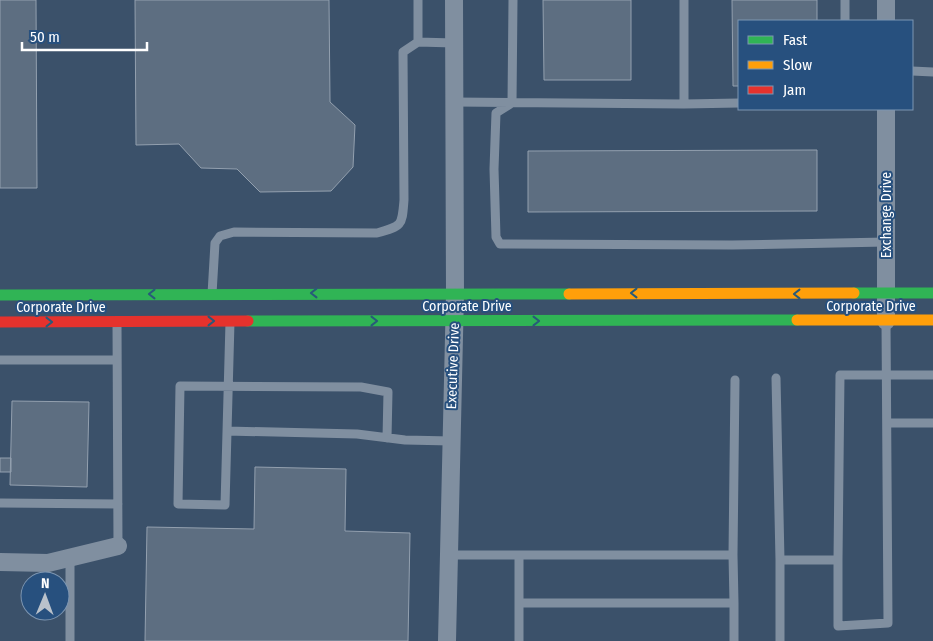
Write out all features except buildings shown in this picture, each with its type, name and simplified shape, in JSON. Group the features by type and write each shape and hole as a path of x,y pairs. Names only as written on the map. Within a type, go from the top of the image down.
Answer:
{"street":[{"name":"Executive Drive","path":"447,641 455,293 454,0"},
{"path":"886,0 886,20"},
{"name":"Exchange Drive","path":"886,110 886,321"},
{"name":"Corporate Drive","path":"0,295 933,293"},
{"name":"Corporate Drive","path":"0,322 933,320"},
{"path":"0,562 48,563 118,546"}],"lane":[{"path":"418,0 418,42"},
{"path":"512,104 513,0"},
{"path":"684,0 684,104"},
{"path":"845,0 845,20"},
{"path":"212,294 215,243 220,236 234,232 378,233 396,228 403,220 404,200 403,52 418,42 454,43"},
{"path":"913,71 933,72"},
{"path":"454,102 512,104 738,103"},
{"path":"512,104 496,113 494,169 496,237 500,244 732,245 886,242"},
{"path":"230,321 228,386 225,505 178,504 180,386 228,386 362,388 388,392 387,438"},
{"path":"886,321 886,375 888,623 838,626 840,374 886,375 933,375"},
{"path":"117,322 118,546"},
{"path":"0,360 117,360"},
{"path":"776,378 780,641"},
{"path":"734,641 735,380"},
{"path":"887,423 933,423"},
{"path":"227,430 357,434 406,440 451,440"},
{"path":"0,503 118,504"},
{"path":"448,555 734,555"},
{"path":"519,555 519,641"},
{"path":"70,558 70,641"},
{"path":"780,560 838,560"},
{"path":"519,603 734,603"}],"traffic: fast":[{"path":"854,293 933,293"},
{"path":"0,295 569,294"},
{"path":"248,321 797,320"}],"traffic: slow":[{"path":"569,294 854,293"},
{"path":"797,320 933,320"}],"traffic: jam":[{"path":"0,322 248,321"}]}
